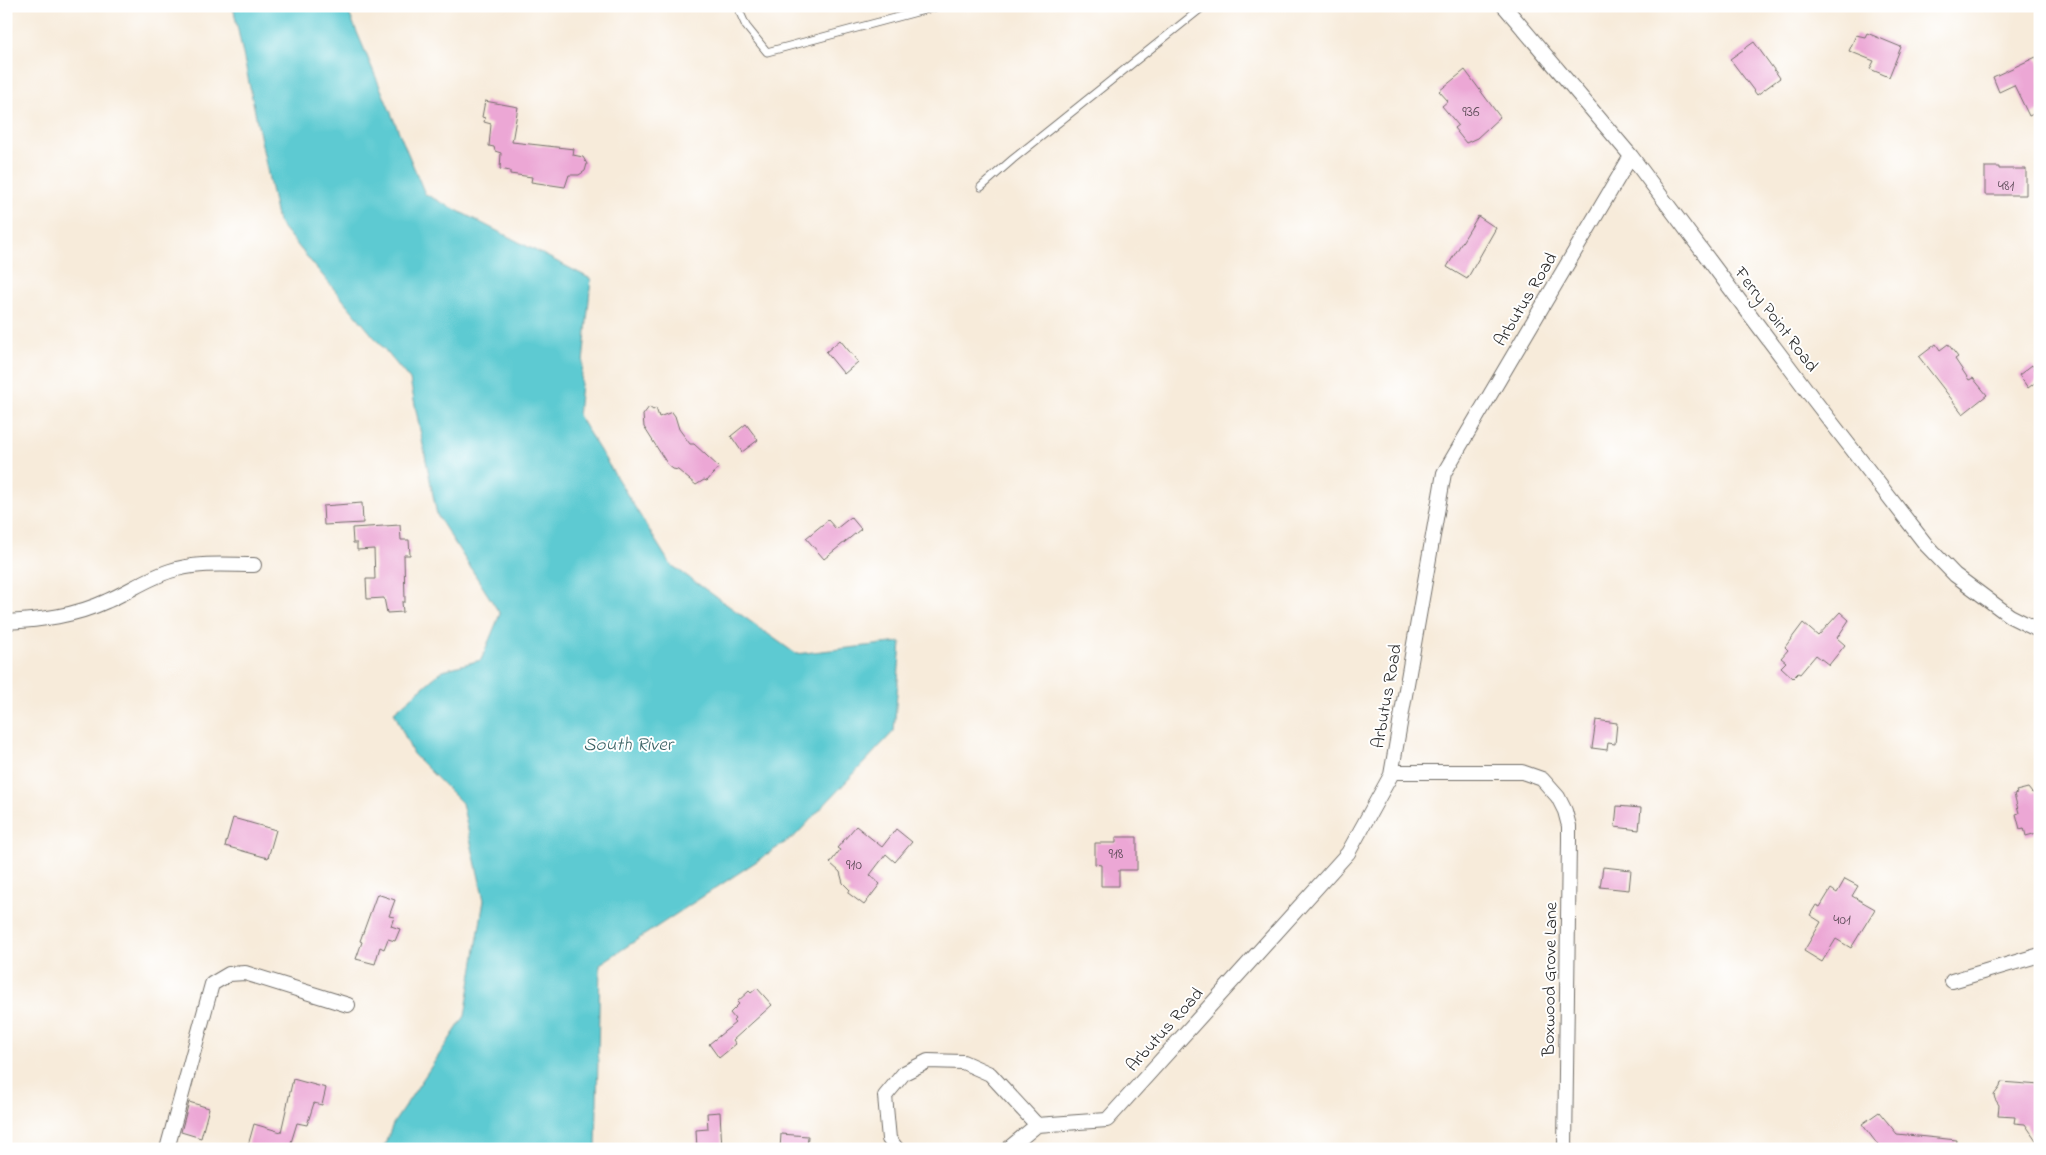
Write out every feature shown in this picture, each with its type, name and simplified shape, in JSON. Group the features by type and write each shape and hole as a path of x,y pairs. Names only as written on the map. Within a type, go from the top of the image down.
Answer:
{"street":[{"name":"Ferry Point Road","path":"1504,6 1630,156 1927,546 1955,575 2010,616 2040,631"},
{"name":"Arbutus Road","path":"1037,1125 1107,1120 1348,853 1392,772 1444,473 1630,156"},
{"path":"6,622 49,618 90,608 156,576 183,568 202,565 254,565"},
{"name":"Boxwood Grove Lane","path":"1392,772 1522,772 1542,778 1558,797 1565,811 1569,826 1566,1149"},
{"path":"1952,981 2040,955"},
{"path":"167,1149 212,984 229,974 245,973 348,1006"},
{"path":"898,1149 889,1139 885,1096 904,1073 928,1061 963,1062 990,1074 1037,1125 1008,1149"}],"lane":[{"path":"737,6 746,26 767,52 939,6"},
{"path":"981,187 1204,6"}],"water":[{"name":"South River","path":"233,6 346,6 425,194 591,279 578,415 670,564 796,654 901,642 894,731 795,836 600,964 596,1149 383,1149 393,1124 465,1016 484,900 462,803 413,754 394,712 443,670 481,660 500,614 437,515 410,380 278,222"}],"building":[{"path":"1867,33 1901,47 1889,77 1870,69 1874,61 1849,51 1856,35 1865,37"},
{"path":"1754,42 1780,78 1757,95 1730,59"},
{"path":"2036,57 2040,65 2040,111 2029,116 2014,85 1999,92 1993,77"},
{"path":"1465,70 1500,117 1477,138 1466,143 1454,128 1458,125 1442,106 1448,101 1439,91"},
{"path":"485,101 518,107 512,142 574,149 573,155 583,157 587,164 585,171 579,175 569,175 565,187 531,182 532,177 510,174 510,171 500,169 501,153 495,151 494,147 489,146 491,124 484,122 485,118 482,117"},
{"path":"1985,167 2026,169 2026,195 1985,195"},
{"path":"1478,216 1496,228 1467,279 1447,267"},
{"path":"840,340 858,362 844,374 826,352"},
{"path":"1936,344 1940,350 1948,344 1958,357 1955,359 1969,380 1973,378 1987,395 1963,414 1919,357"},
{"path":"2032,365 2040,379 2028,388 2019,375"},
{"path":"649,407 653,410 656,408 659,417 672,412 679,429 690,444 694,444 719,467 707,481 704,480 696,485 678,470 668,465 644,427 643,415"},
{"path":"746,424 758,440 742,452 731,436"},
{"path":"362,503 363,523 324,525 323,506"},
{"path":"851,517 861,529 824,559 806,538 828,520 836,529"},
{"path":"400,525 401,540 409,540 410,555 404,555 405,602 402,602 403,612 387,613 384,598 367,599 366,579 375,579 374,549 357,550 357,543 353,543 352,528"},
{"path":"1840,612 1849,620 1837,638 1845,645 1829,665 1816,655 1800,674 1798,673 1793,678 1781,667 1786,662 1781,658 1788,650 1785,647 1803,623 1818,636"},
{"path":"1596,720 1617,723 1615,744 1608,743 1607,750 1592,748"},
{"path":"2028,788 2032,793 2040,791 2040,832 2026,836 2024,828 2020,829 2016,814 2019,813 2014,794 2017,793 2016,791"},
{"path":"1617,806 1641,808 1639,830 1615,827"},
{"path":"233,818 276,830 268,858 225,846"},
{"path":"856,826 882,847 896,829 912,842 895,862 886,854 870,875 880,884 864,905 848,893 850,890 843,883 840,872 830,863 840,850 837,848"},
{"path":"1116,837 1137,837 1137,870 1119,870 1119,886 1101,886 1101,865 1095,864 1095,843 1116,843"},
{"path":"1603,867 1631,870 1629,890 1600,887"},
{"path":"1845,879 1858,886 1852,896 1875,909 1851,948 1836,939 1822,962 1804,951 1821,922 1810,915 1816,905 1820,907 1831,889 1837,893"},
{"path":"377,894 395,900 389,916 394,917 391,926 400,929 395,941 388,939 384,949 380,947 375,964 356,959 362,942 360,941"},
{"path":"757,988 772,1005 733,1040 736,1044 719,1058 709,1044 735,1023 733,1021 735,1019 730,1013 739,1004 737,1002 749,991 751,993"},
{"path":"293,1079 326,1088 322,1105 314,1103 307,1125 297,1123 289,1149 247,1149 254,1124 281,1132"},
{"path":"2001,1082 2040,1085 2040,1146 2025,1124 2014,1123 2015,1117 1998,1116 1999,1105 1994,1095"},
{"path":"189,1102 209,1108 201,1138 181,1132"},
{"path":"720,1112 722,1149 697,1149 696,1130 708,1129 707,1113"},
{"path":"1879,1112 1897,1134 1957,1140 1956,1149 1881,1149 1862,1124"},
{"path":"781,1134 808,1136 807,1149 780,1149"}]}
